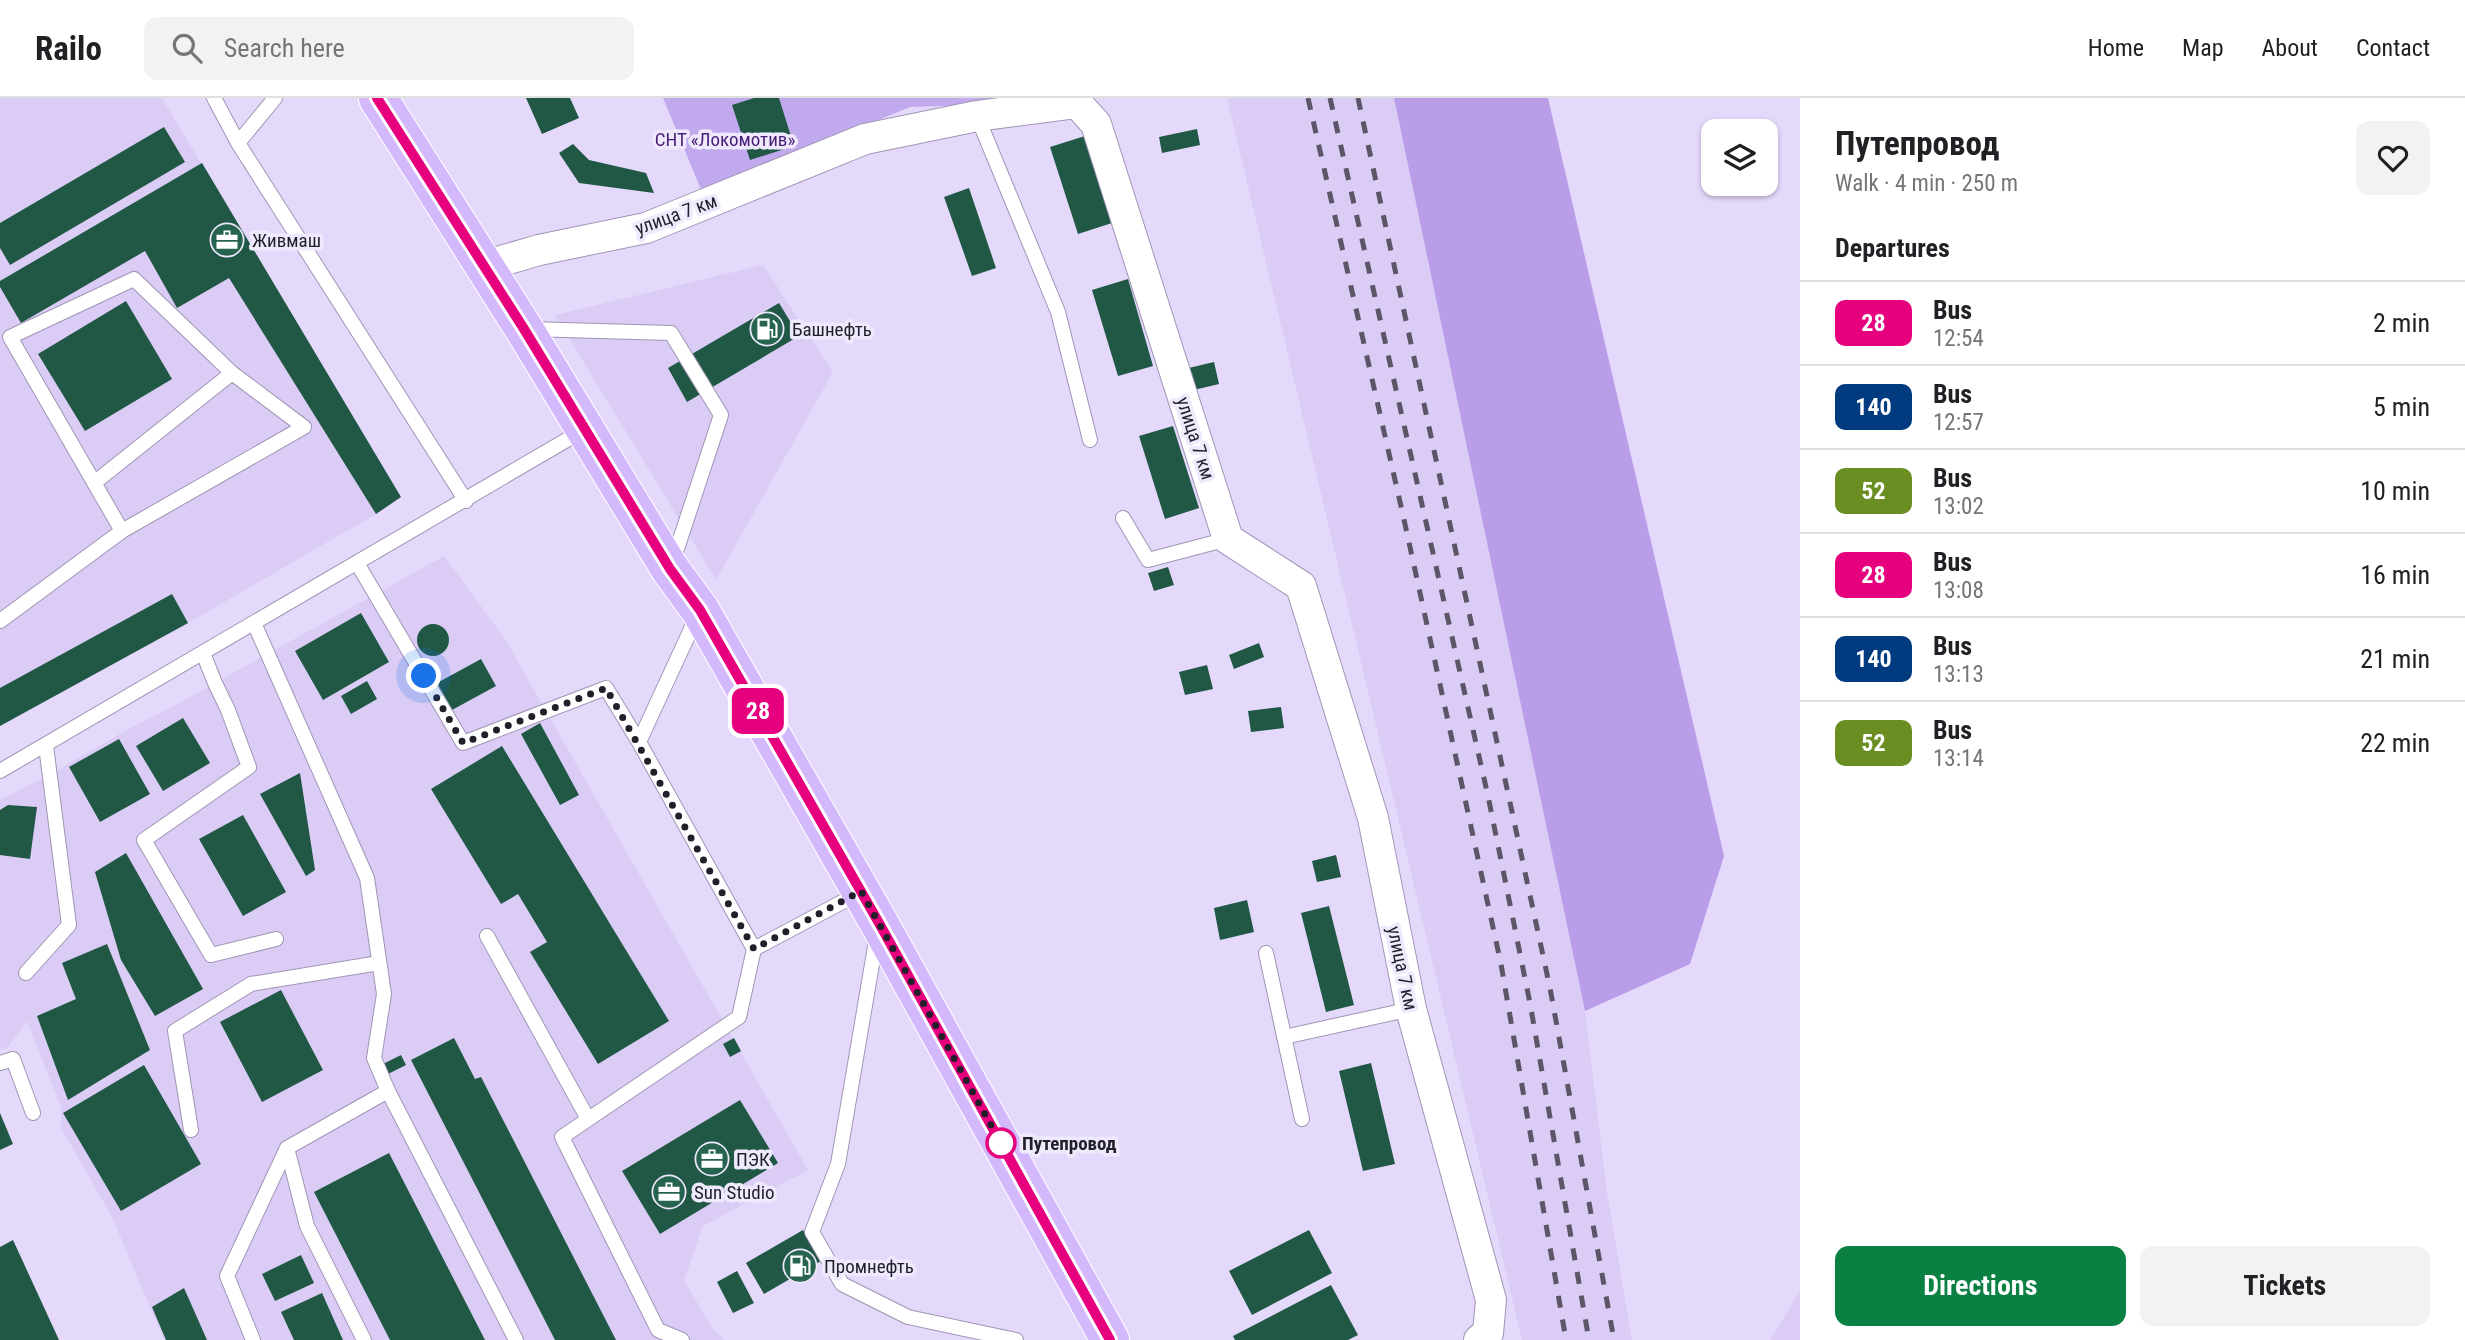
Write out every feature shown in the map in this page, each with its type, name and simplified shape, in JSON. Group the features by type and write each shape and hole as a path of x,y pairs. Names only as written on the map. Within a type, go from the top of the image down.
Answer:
{"main road":[{"path":"377,98 524,329 670,569 700,610 870,907 1110,1340"}],"street":[{"name":"улица 7 км","path":"484,266 539,250 646,228 866,139 977,116 1082,100 1096,124 1228,539 1301,586 1373,818 1411,1009 1491,1300 1488,1334 1479,1340"}],"lane":[{"path":"214,98 238,143 466,501"},
{"path":"238,143 275,98"},
{"path":"977,116 1058,312 1090,440"},
{"path":"0,621 122,531 304,427 232,373 134,279 10,337 122,531"},
{"path":"524,329 671,334 721,415 670,569"},
{"path":"94,483 232,373"},
{"path":"0,771 584,430"},
{"path":"1123,518 1148,559 1228,539"},
{"path":"357,563 463,743 606,688 754,949 739,1017 562,1137 659,1330 681,1340"},
{"path":"639,742 700,610"},
{"path":"254,623 367,878 384,994 374,1058 388,1091 516,1340"},
{"path":"203,653 249,767 144,840 211,956 276,939"},
{"path":"26,973 69,925 46,746"},
{"path":"754,949 870,907 838,1164 812,1232 842,1284 908,1317 1016,1340"},
{"path":"487,936 589,1119"},
{"path":"1266,953 1302,1119"},
{"path":"191,1130 175,1031 251,984 379,963"},
{"path":"1284,1037 1411,1009"},
{"path":"0,1063 13,1059 33,1113"},
{"path":"253,1340 227,1276 286,1148 388,1091"},
{"path":"286,1148 307,1226 364,1340"}],"shaded area":[{"path":"0,98 162,98 401,497 188,623 0,726"},
{"path":"1227,98 1394,98 1585,1011 1607,1193 1632,1340 1522,1340"},
{"path":"1394,98 1548,98 1724,856 1690,964 1585,1011"},
{"path":"763,265 833,372 716,580 555,315"},
{"path":"444,556 505,639 808,1170 703,1226 684,1280 712,1328 725,1340 164,1340 112,1217 61,1128 61,1107 27,1021 8,1047 0,1050 0,800 56,773 134,726"},
{"path":"1800,1291 1800,1340 1770,1340"}],"green space":[{"name":"СНТ «Локомотив»","path":"663,98 1010,98 972,105 910,107 702,192"}],"building":[{"path":"526,98 570,98 579,118 542,134"},
{"path":"754,98 779,98 794,146 750,160 732,105"},
{"path":"164,127 185,162 10,265 0,248 0,223"},
{"path":"1197,129 1200,145 1162,153 1159,137"},
{"path":"1085,136 1112,223 1078,234 1050,147"},
{"path":"573,144 589,160 646,173 654,193 579,183 559,153"},
{"path":"202,163 401,497 376,514 229,278 177,308 145,251 21,323 0,287 0,281"},
{"path":"969,188 996,268 972,276 944,197"},
{"path":"1128,279 1153,366 1118,376 1092,290"},
{"path":"126,301 172,379 85,431 38,354"},
{"path":"779,303 799,336 687,402 668,368"},
{"path":"1214,362 1219,384 1181,393 1176,371"},
{"path":"1173,426 1199,508 1165,519 1139,436"},
{"path":"1168,567 1174,585 1154,591 1148,573"},
{"path":"172,594 188,623 0,726 0,688"},
{"path":"361,613 389,662 323,700 295,651"},
{"path":"433,624 444,629 449,640 444,651 433,656 422,651 417,640 422,629"},
{"path":"1259,643 1264,657 1234,669 1229,655"},
{"path":"481,659 496,686 452,710 437,683"},
{"path":"1207,665 1213,689 1185,695 1179,672"},
{"path":"367,681 377,699 351,714 341,696"},
{"path":"1281,707 1284,728 1251,732 1248,711"},
{"path":"183,718 210,763 163,791 136,746"},
{"path":"540,723 579,795 560,805 521,734"},
{"path":"119,739 150,794 100,822 69,767"},
{"path":"502,746 669,1021 598,1064 530,952 547,942 518,894 501,904 431,789"},
{"path":"300,773 315,870 306,876 260,794"},
{"path":"8,805 37,807 30,859 0,855 0,810"},
{"path":"243,815 286,892 243,916 199,839"},
{"path":"126,853 203,989 155,1016 121,960 95,872"},
{"path":"1336,855 1341,877 1317,882 1312,861"},
{"path":"1247,900 1254,932 1220,940 1214,908"},
{"path":"1329,906 1354,1005 1326,1012 1301,913"},
{"path":"107,944 150,1050 68,1100 37,1016 76,999 62,963"},
{"path":"281,990 323,1070 262,1102 220,1022"},
{"path":"454,1038 475,1079 481,1077 616,1340 555,1340 411,1060"},
{"path":"734,1038 741,1051 730,1057 723,1044"},
{"path":"401,1055 406,1065 388,1074 383,1064"},
{"path":"1371,1063 1395,1164 1363,1171 1339,1071"},
{"path":"144,1065 201,1164 121,1211 63,1113"},
{"path":"740,1100 778,1163 660,1234 622,1171"},
{"path":"0,1113 13,1144 0,1150"},
{"path":"389,1153 485,1340 390,1340 314,1192"},
{"path":"803,1230 821,1261 764,1294 746,1263"},
{"path":"1309,1230 1332,1273 1252,1315 1229,1271"},
{"path":"13,1240 59,1340 0,1340 0,1247"},
{"path":"301,1255 314,1283 275,1301 262,1274"},
{"path":"737,1271 754,1303 733,1313 717,1282"},
{"path":"1331,1285 1358,1335 1348,1340 1235,1340 1233,1336"},
{"path":"184,1288 207,1340 166,1340 152,1307"},
{"path":"322,1293 343,1340 294,1340 281,1312"}],"railway":[{"path":"1308,98 1501,964 1566,1340"},
{"path":"1330,98 1488,796 1530,1003 1589,1340"},
{"path":"1358,98 1550,988 1614,1340"}],"bus line":[{"name":"28","path":"377,98 524,329 670,569 700,610 879,923 1110,1340"}],"place":[{"name":"Живмаш","path":"227,240"},
{"name":"Башнефть","path":"767,329"},
{"name":"Путепровод","path":"1001,1143"},
{"name":"ПЭК","path":"712,1159"},
{"name":"Sun Studio","path":"669,1192"},
{"name":"Промнефть","path":"800,1266"}],"route":[{"path":"424,676 463,743 606,688 754,949 861,891 1001,1143"}]}
